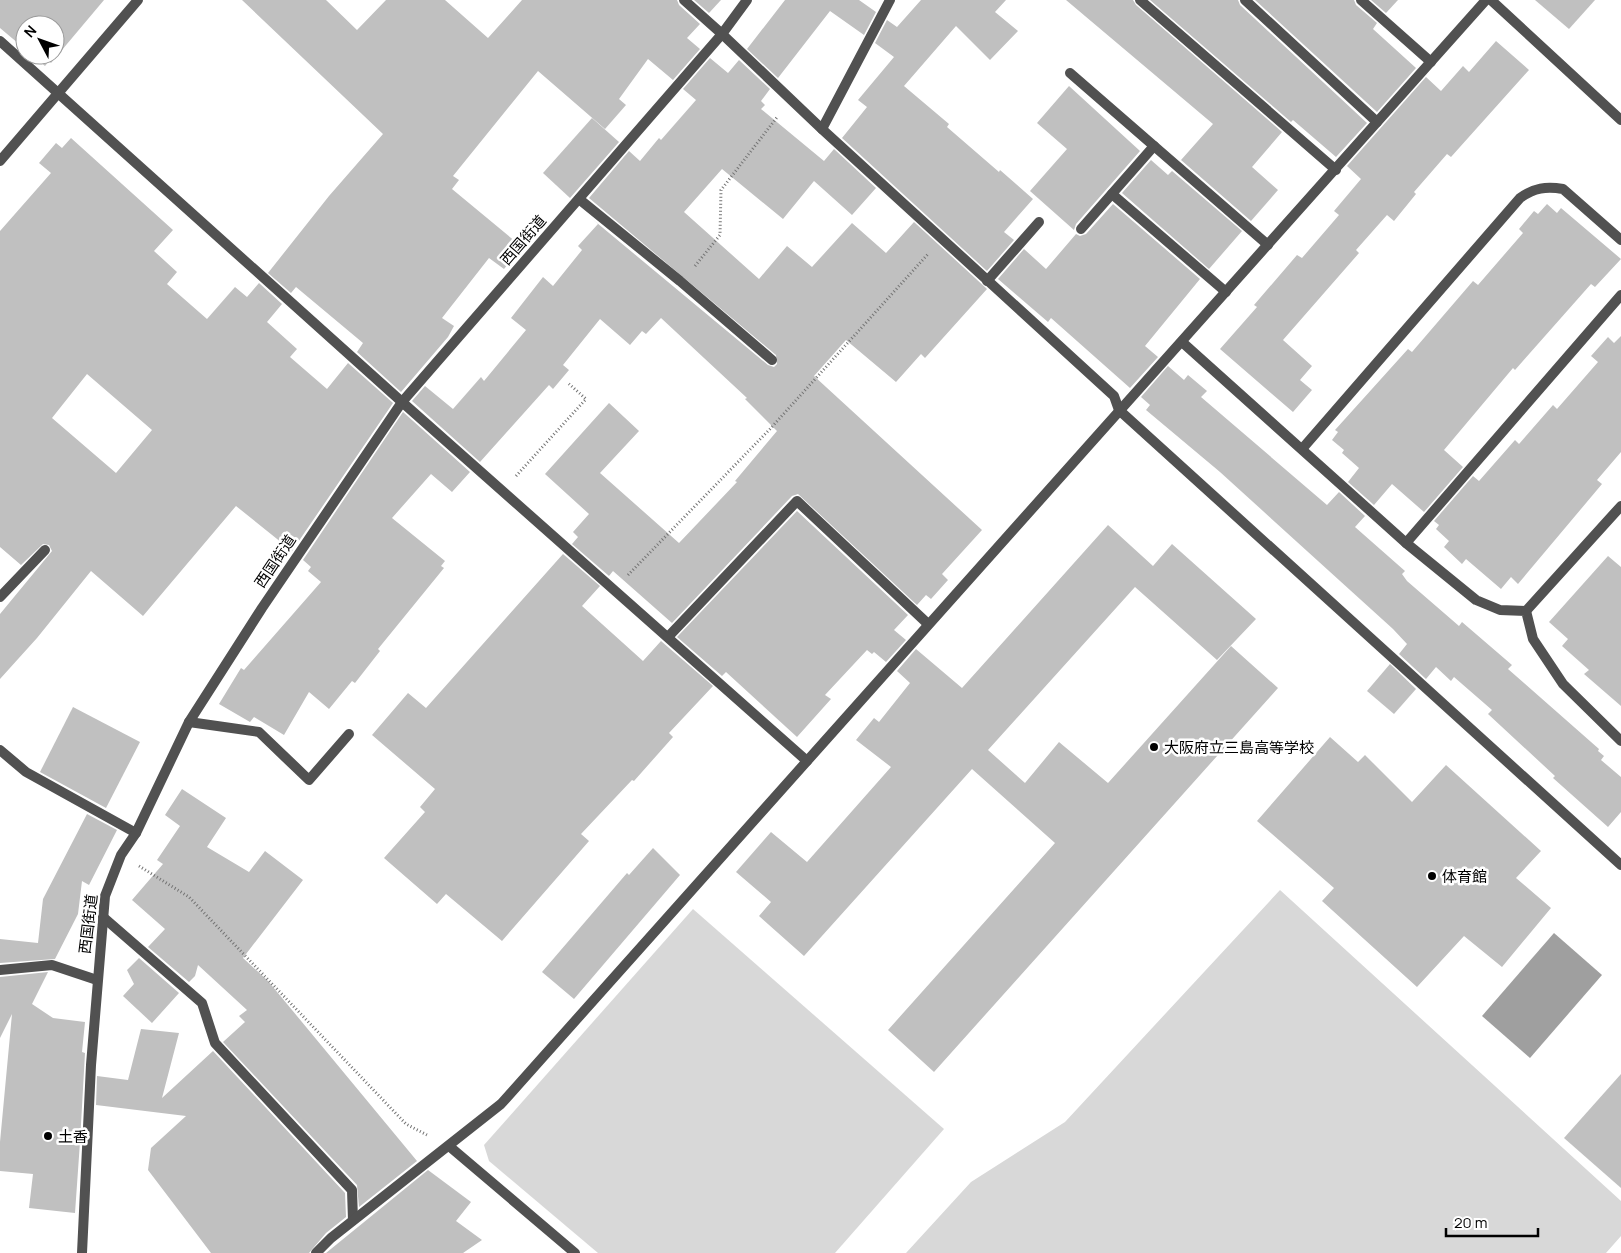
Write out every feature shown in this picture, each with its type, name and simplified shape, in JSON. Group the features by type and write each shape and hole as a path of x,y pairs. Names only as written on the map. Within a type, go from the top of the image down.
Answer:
{"street":[{"path":"0,161 138,0"},
{"path":"684,0 941,240 1114,396 1118,410 1621,866"},
{"name":"西国街道","path":"82,1253 97,980 105,896 121,855 136,833 189,722 262,608 402,402 722,34 747,0"},
{"path":"822,130 842,95 880,14 890,0"},
{"path":"1140,0 1336,170"},
{"path":"1245,0 1377,122"},
{"path":"1361,0 1431,62"},
{"path":"318,1252 353,1220 502,1104 1118,410 1182,342 1486,0"},
{"path":"1491,0 1621,120"},
{"path":"0,41 402,402 807,760"},
{"path":"1070,73 1268,245"},
{"path":"1081,229 1154,146"},
{"path":"1302,449 1520,198 1530,191 1552,187 1563,189 1621,240"},
{"path":"1112,194 1226,292"},
{"path":"579,199 680,281 772,360"},
{"path":"987,281 1039,222"},
{"path":"1406,542 1621,295"},
{"path":"1182,342 1406,542 1476,600 1500,610 1526,611"},
{"path":"668,637 798,501 928,624"},
{"path":"1526,611 1621,506"},
{"path":"0,597 45,550"},
{"path":"1526,611 1533,639 1562,684 1620,737"},
{"path":"189,722 260,732 309,780 349,734"},
{"path":"0,750 26,772 136,833"},
{"path":"102,917 202,1003 215,1043 352,1190 353,1220"},
{"path":"0,970 52,965 97,980"},
{"path":"449,1146 575,1253"}],"path":[{"path":"695,267 720,235 721,190 790,100"},
{"path":"614,590 770,430 941,240"},
{"path":"502,491 586,399 568,383"},
{"path":"121,855 189,897 406,1124 449,1146"}],"shaded area":[{"path":"1280,890 1621,1201 1621,1236 1606,1253 906,1253 971,1182 1065,1122"},
{"path":"693,909 944,1129 835,1253 598,1253 489,1161 484,1145"},
{"path":"1554,933 1602,975 1530,1058 1482,1016"}],"building":[{"path":"0,0 104,0 65,46 65,15 15,15 15,41 0,28"},
{"path":"242,0 326,0 357,30 386,0 445,0 488,38 522,0 677,0 679,5 700,24 687,38 700,49 673,80 648,59 619,99 626,105 605,129 538,71 453,176 459,180 452,189 522,247 504,269 489,258 442,318 454,326 448,337 401,392 357,352 363,343 296,287 291,293 268,273 329,196 383,134"},
{"path":"694,0 721,0 709,13"},
{"path":"785,0 859,0 876,12 864,35 830,11 778,78 747,49"},
{"path":"921,0 1006,0 995,12 1018,31 990,60 956,26 904,86 949,124 947,127 1033,199 1004,232 1014,240 987,271 842,138 867,107 858,100 894,57 875,43 887,20 897,27"},
{"path":"1066,0 1133,0 1136,5 1282,132 1252,167 1278,190 1251,221 1181,160 1213,124"},
{"path":"1150,0 1238,0 1240,5 1367,123 1336,157 1293,120 1291,122"},
{"path":"1255,0 1354,0 1356,5 1377,23 1373,29 1416,68 1377,112"},
{"path":"1371,0 1398,0 1386,13"},
{"path":"1535,0 1595,0 1569,29"},
{"path":"1496,41 1529,70 1451,157 1447,154 1414,192 1416,194 1394,221 1387,215 1356,250 1359,253 1283,340 1312,366 1300,380 1312,390 1293,412 1220,349 1257,307 1254,305 1297,255 1302,258 1339,215 1334,211 1361,179 1347,166 1426,77 1441,91 1463,66 1469,72"},
{"path":"710,58 728,73 739,60 770,89 761,101 765,105 761,109 824,161 834,149 876,188 852,215 814,181 783,219 722,169 684,212 759,279 787,246 812,267 852,223 886,253 914,222 987,289 925,358 921,354 896,382 846,340 814,376 982,530 942,574 948,580 931,599 926,595 917,605 798,494 792,496 672,623 613,571 609,576 572,544 578,537 573,532 589,514 545,474 609,403 639,431 600,473 679,543 737,482 735,481 777,431 745,399 747,398 661,318 646,334 642,331 630,345 600,319 563,365 569,370 553,389 549,385 480,462 412,401 425,386 453,409 481,377 484,381 526,330 511,318 543,277 553,286 582,250 578,246 598,224 591,218 768,365 774,367 777,364 776,355 589,198 629,151 640,161 659,138 661,140 696,100 683,89"},
{"path":"1069,86 1140,151 1076,224 1074,230 1030,191 1067,149 1037,123"},
{"path":"592,118 619,142 570,198 543,173"},
{"path":"71,138 173,230 154,251 177,272 167,284 207,319 235,287 247,297 259,283 282,304 267,322 297,349 290,357 327,389 348,363 393,403 292,551 236,506 143,616 91,571 37,638 0,679 0,614 52,551 49,545 43,544 21,565 0,547 0,231 51,173 39,163 56,143 62,148","holes":["87,374 152,430 116,473 52,418"]},
{"path":"1151,160 1168,175 1172,171 1242,231 1209,269 1122,193"},
{"path":"1113,204 1200,279 1145,346 1158,357 1130,388 1051,318 1048,322 998,279 1024,249 1046,269 1076,234 1080,236 1086,234"},
{"path":"1547,204 1557,213 1561,208 1621,259 1595,287 1591,284 1515,370 1513,368 1444,450 1463,467 1424,512 1392,484 1374,505 1348,482 1359,468 1342,453 1344,450 1332,440 1338,432 1335,430 1408,349 1412,352 1473,281 1478,285 1523,233 1519,229 1534,211 1538,214"},
{"path":"1621,336 1621,452 1597,480 1602,484 1518,584 1511,577 1501,589 1466,559 1462,564 1444,547 1449,541 1436,529 1439,525 1434,521 1473,476 1479,481 1515,440 1519,444 1553,405 1557,409 1598,362 1591,356 1608,337 1614,343"},
{"path":"1168,366 1184,380 1188,375 1207,391 1201,397 1327,505 1339,492 1365,516 1355,527 1405,571 1402,574 1407,581 1459,626 1462,622 1512,665 1508,669 1599,749 1598,751 1604,756 1601,760 1621,777 1621,812 1608,827 1553,778 1555,776 1488,714 1492,710 1454,677 1451,681 1436,667 1426,679 1399,654 1407,644 1393,629 1220,472 1146,410 1150,405 1141,397"},
{"path":"403,412 470,472 452,492 431,474 392,518 445,561 441,566 444,568 378,649 380,651 355,683 352,681 329,709 309,692 284,735 254,717 250,722 219,704 241,668 244,670 321,582 308,571 311,567 303,560"},
{"path":"797,511 908,615 894,630 906,640 886,662 874,652 872,654 867,650 825,695 831,699 797,737 726,672 722,676 677,637"},
{"path":"1108,525 1153,566 1172,544 1256,619 1217,660 1135,587 988,750 1025,783 1059,742 1108,783 1231,646 1278,688 934,1072 888,1030 1055,843 972,769 804,956 759,916 771,902 736,872 771,832 807,862 891,767 856,740 874,718 879,722 910,683 897,671 916,649 962,688"},
{"path":"563,554 600,586 582,606 643,661 661,641 713,686 669,733 673,737 634,781 632,780 581,834 589,841 502,941 446,894 437,904 384,858 425,812 420,807 435,789 372,735 408,693 426,708"},
{"path":"1608,556 1621,567 1621,706 1584,674 1589,670 1562,646 1568,639 1549,622"},
{"path":"1390,664 1416,689 1394,714 1367,691"},
{"path":"73,707 140,742 106,808 40,772"},
{"name":"体育館","path":"1330,737 1358,762 1365,755 1412,802 1446,765 1541,851 1516,878 1551,908 1502,967 1464,936 1417,987 1322,901 1334,888 1257,821"},
{"path":"182,789 226,818 207,847 249,872 265,851 303,880 243,958 268,981 417,1161 359,1207 357,1185 223,1042 245,1022 239,1016 247,1010 198,965 195,976 189,982 148,947 165,929 132,900 163,864 157,860 180,826 165,815"},
{"path":"87,814 117,830 89,885 82,881 78,914 55,959 0,963 0,939 38,943 43,899"},
{"path":"653,848 680,875 574,999 542,972 627,873 629,875"},
{"path":"139,958 179,993 152,1023 123,996 134,984 127,970"},
{"path":"48,972 32,1004 53,1018 85,1022 82,1052 85,1053 75,1213 29,1208 33,1174 0,1171 0,1142 12,1014 0,1038 0,977"},
{"path":"141,1029 179,1033 162,1098 213,1051 345,1193 346,1217 326,1233 309,1253 211,1253 148,1170 151,1148 186,1116 96,1105 97,1076 128,1080"},
{"path":"1621,1074 1621,1188 1564,1138"},
{"path":"428,1170 471,1202 456,1221 482,1240 463,1253 326,1253"}],"place":[{"name":"大阪府立三島高等学校","path":"1154,747"},
{"name":"体育館","path":"1432,876"},
{"name":"土香","path":"48,1136"}]}
